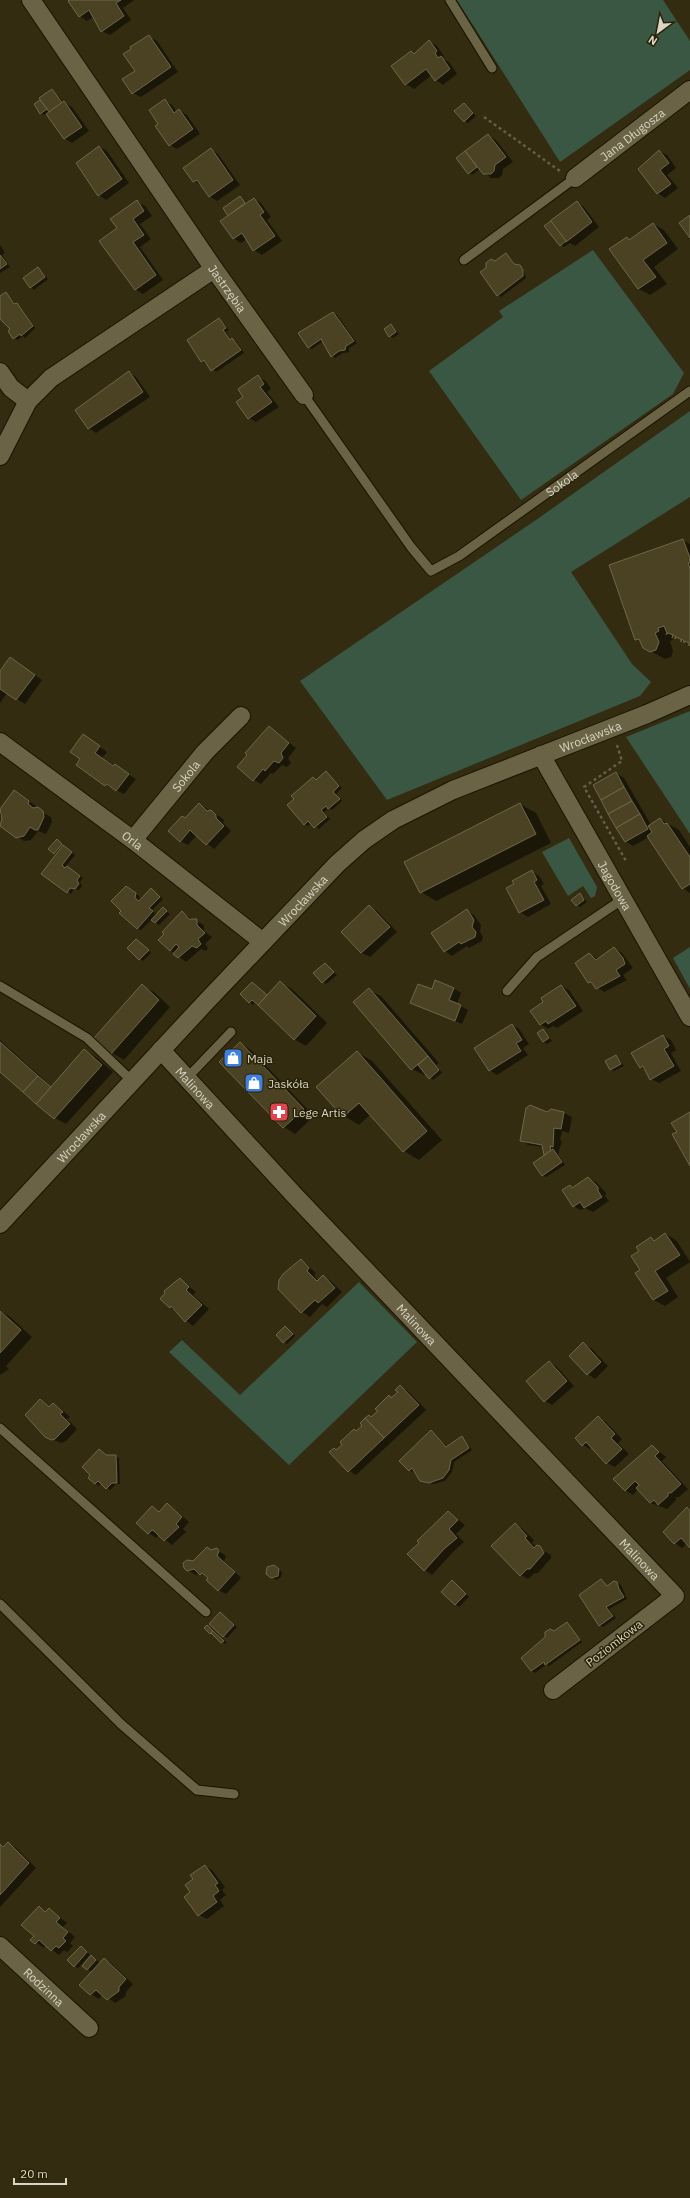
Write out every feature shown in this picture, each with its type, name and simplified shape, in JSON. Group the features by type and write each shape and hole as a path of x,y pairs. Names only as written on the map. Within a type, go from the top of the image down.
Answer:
{"street":[{"name":"Jastrzębia","path":"31,0 214,269 304,395"},
{"name":"Jana Długosza","path":"568,175 690,90"},
{"path":"0,456 28,401 51,378 214,269"},
{"path":"0,372 11,388 28,401"},
{"name":"Wrocławska","path":"0,1224 263,942 337,864 364,840 392,820 453,790 614,727 690,695"},
{"name":"Sokola","path":"133,840 205,752 241,716"},
{"name":"Orla","path":"0,742 133,840 263,942"},
{"name":"Jagodowa","path":"541,755 690,1017"},
{"name":"Malinowa","path":"161,1050 296,1197 675,1596"},
{"name":"Poziomkowa","path":"553,1690 675,1596"},
{"name":"Rodzinna","path":"0,1946 89,2028"}],"lane":[{"path":"450,0 492,68"},
{"path":"464,260 568,175"},
{"name":"Sokola","path":"431,571 459,556 690,391"},
{"name":"Jastrzębia","path":"304,395 411,547 431,571"},
{"path":"507,991 537,957 623,899"},
{"path":"0,986 86,1038 132,1081"},
{"path":"187,1078 231,1032"},
{"path":"0,1428 206,1612"},
{"path":"0,1604 122,1724 197,1790 234,1794"}],"path":[{"path":"484,117 568,175"},
{"path":"614,727 622,761 584,787 626,861"}],"green space":[{"path":"457,0 663,0 690,41 690,70 560,162"},
{"path":"593,250 684,373 673,394 521,500 429,371 503,317 499,311"},
{"path":"690,411 690,497 571,572 632,664 651,682 640,696 387,800 300,681 536,520"},
{"path":"690,711 690,834 626,737"},
{"path":"569,838 597,887 595,896 591,898 583,886 568,896 542,852"},
{"path":"690,947 690,989 673,958"},
{"path":"359,1282 417,1342 289,1465 169,1352 182,1340 240,1395"}],"building":[{"path":"121,0 116,3 124,16 101,32 89,10 79,17 68,1"},
{"path":"149,35 171,67 132,94 122,79 135,71 123,54 131,49 130,47"},
{"path":"429,40 437,51 435,53 438,58 441,56 450,69 435,81 426,69 405,85 391,66 411,51 414,54"},
{"path":"52,89 62,103 49,112 39,98"},
{"path":"165,99 174,113 179,109 193,129 169,146 155,126 158,124 149,110"},
{"path":"40,100 47,109 40,114 34,104"},
{"path":"64,101 82,127 64,139 46,114"},
{"path":"464,103 473,113 464,122 454,111"},
{"path":"488,134 506,157 495,165 494,171 491,174 483,174 465,151"},
{"path":"99,146 122,179 98,196 76,163"},
{"path":"211,148 233,180 209,197 197,180 193,182 183,168"},
{"path":"659,150 669,163 660,170 671,184 657,194 638,169"},
{"path":"465,151 477,167 468,174 456,158"},
{"path":"240,196 245,203 228,216 223,208"},
{"path":"254,198 264,212 260,215 275,236 253,251 242,233 233,239 220,221"},
{"path":"137,200 144,211 133,219 144,235 133,242 156,275 135,290 99,241 117,228 110,219"},
{"path":"577,201 592,222 566,242 550,221"},
{"path":"690,215 690,238 679,223"},
{"path":"551,221 566,241 560,246 544,226"},
{"path":"653,223 667,243 643,260 656,277 638,289 609,249 627,237 629,240"},
{"path":"506,253 514,264 520,265 523,270 523,276 497,296 480,272 486,268 486,263 491,259 495,261"},
{"path":"0,255 7,264 0,269"},
{"path":"38,267 45,277 30,288 23,278"},
{"path":"6,292 14,304 17,303 33,326 21,336 20,334 13,339 8,331 10,329 0,319 0,296"},
{"path":"333,312 354,341 346,346 345,350 339,351 331,357 321,339 308,348 298,333"},
{"path":"219,318 226,328 223,330 230,340 232,338 241,350 211,371 204,360 201,362 187,340"},
{"path":"391,324 396,332 389,337 384,329"},
{"path":"129,371 143,392 88,429 75,410"},
{"path":"258,375 264,384 260,387 272,402 248,419 236,402 243,397 238,389"},
{"path":"683,539 690,558 690,563 688,563 690,569 689,646 689,643 685,641 684,643 682,639 681,642 681,639 668,633 666,635 667,633 664,626 658,628 659,631 655,633 659,642 656,650 650,652 643,648 639,639 635,640 609,565"},
{"path":"10,657 35,675 16,700 0,689 0,671"},
{"path":"269,726 289,743 281,753 283,758 279,763 274,761 265,771 263,769 253,781 237,767 247,755 245,753"},
{"path":"83,734 100,746 95,753 113,766 115,764 129,774 116,791 107,784 105,786 76,765 80,759 70,752"},
{"path":"326,771 339,786 333,792 340,799 328,809 326,806 321,810 327,817 314,828 308,821 304,825 287,805 294,799 291,796 313,777 316,780"},
{"path":"616,772 624,787 601,800 593,785"},
{"path":"624,787 632,801 608,814 601,800"},
{"path":"14,790 29,801 28,804 33,808 38,807 43,811 44,817 38,830 30,827 24,836 16,838 0,826 2,819 0,809"},
{"path":"632,801 640,814 616,828 608,814"},
{"path":"199,803 207,811 211,810 224,826 206,845 190,830 180,842 168,831 182,816 185,818"},
{"path":"520,803 536,834 420,893 404,862"},
{"path":"640,814 648,829 625,842 616,828"},
{"path":"660,818 664,824 667,823 690,857 690,884 682,889 647,836 652,832 648,826"},
{"path":"57,839 62,844 54,854 48,849"},
{"path":"63,845 72,852 62,865 65,868 67,866 80,876 77,880 79,884 75,889 70,888 67,893 41,874"},
{"path":"532,870 537,880 534,882 544,900 519,913 506,888 514,884 512,881"},
{"path":"126,886 136,893 135,898 139,901 151,888 160,897 149,908 153,911 137,929 119,913 121,911 111,901"},
{"path":"580,893 584,900 576,906 571,900"},
{"path":"369,905 390,927 361,953 341,932"},
{"path":"163,907 167,911 155,923 151,920"},
{"path":"467,909 474,920 472,927 476,932 475,937 461,944 459,942 444,952 431,933"},
{"path":"182,911 189,919 197,919 197,925 205,933 198,939 201,944 197,948 192,946 178,958 173,954 179,947 176,944 170,951 158,940 164,934 162,932"},
{"path":"136,939 149,950 139,960 127,948"},
{"path":"614,947 623,958 625,964 616,970 620,976 596,989 591,982 588,983 575,963 589,953 596,960"},
{"path":"325,963 334,972 322,983 313,973"},
{"path":"435,980 454,988 449,1000 461,1005 455,1021 410,1003 418,984 432,989"},
{"path":"280,981 316,1016 294,1040 258,1005"},
{"path":"252,982 267,995 258,1005 252,1000 249,1003 240,994"},
{"path":"142,984 159,1000 111,1054 94,1038"},
{"path":"561,985 576,1006 548,1024 546,1021 540,1025 530,1011 543,1002 541,998"},
{"path":"369,988 428,1056 411,1070 353,1002"},
{"path":"512,1024 522,1040 516,1043 521,1051 489,1071 474,1048"},
{"path":"543,1029 549,1038 543,1042 537,1033"},
{"path":"663,1035 669,1046 664,1049 674,1066 650,1080 643,1066 640,1068 631,1053"},
{"path":"0,1042 38,1076 23,1092 0,1072"},
{"path":"240,1042 304,1109 283,1128 219,1062"},
{"path":"84,1049 102,1065 54,1119 36,1104"},
{"path":"357,1051 427,1131 403,1152 359,1103 343,1117 316,1087"},
{"path":"616,1055 621,1064 610,1070 605,1061"},
{"path":"428,1056 439,1070 429,1079 418,1065"},
{"path":"38,1076 51,1087 36,1104 23,1092"},
{"path":"530,1105 547,1112 551,1109 564,1112 561,1129 554,1128 553,1147 550,1146 551,1151 544,1155 542,1145 520,1141 526,1108"},
{"path":"690,1112 690,1166 672,1134 677,1132 671,1123"},
{"path":"553,1149 562,1162 542,1176 533,1163"},
{"path":"588,1177 598,1187 598,1191 602,1197 584,1208 580,1202 573,1207 562,1190 570,1185 572,1188"},
{"path":"665,1233 680,1255 655,1271 668,1291 653,1300 635,1273 640,1270 631,1256 639,1251 636,1247 651,1237 654,1241"},
{"path":"301,1259 309,1268 307,1271 317,1281 323,1275 335,1288 318,1303 315,1300 301,1313 278,1289 279,1280 283,1274"},
{"path":"180,1278 189,1287 186,1290 202,1305 185,1322 171,1306 170,1308 160,1299 165,1293 164,1291"},
{"path":"0,1311 21,1330 0,1353"},
{"path":"285,1326 293,1334 283,1343 276,1335"},
{"path":"583,1342 601,1362 587,1375 569,1356"},
{"path":"549,1361 567,1381 544,1402 526,1381"},
{"path":"400,1385 419,1405 384,1438 365,1418 369,1415 371,1417 378,1411 375,1409 389,1395 391,1398 398,1392 395,1390"},
{"path":"40,1399 49,1407 53,1403 63,1412 60,1414 70,1424 55,1439 51,1440 45,1437 25,1415"},
{"path":"598,1416 615,1434 611,1438 622,1449 606,1464 586,1442 582,1446 575,1438"},
{"path":"365,1418 384,1438 348,1472 329,1452 334,1448 336,1450 342,1445 340,1442 354,1429 356,1431 362,1426 360,1423"},
{"path":"431,1430 446,1447 462,1436 469,1448 451,1460 449,1470 443,1478 429,1483 420,1481 412,1468 409,1471 399,1461"},
{"path":"652,1445 659,1452 655,1456 681,1484 671,1493 668,1493 668,1496 658,1505 654,1500 650,1503 636,1488 639,1485 635,1481 625,1491 613,1479"},
{"path":"99,1449 106,1455 116,1455 117,1483 112,1483 106,1489 98,1481 95,1484 88,1478 90,1475 82,1467"},
{"path":"167,1503 182,1517 176,1524 179,1527 164,1541 154,1531 152,1530 148,1534 136,1523 152,1506 159,1512"},
{"path":"687,1507 690,1511 690,1548 681,1538 674,1544 663,1532"},
{"path":"448,1511 458,1520 449,1529 457,1538 444,1549 424,1571 407,1554 419,1543 417,1541"},
{"path":"515,1523 527,1536 525,1538 534,1548 537,1545 540,1546 544,1553 530,1569 527,1569 520,1576 491,1546"},
{"path":"207,1547 211,1550 217,1548 219,1551 217,1556 235,1572 218,1591 206,1580 208,1578 202,1573 200,1575 194,1569 187,1571 184,1568 183,1563 187,1560 193,1561"},
{"path":"274,1565 279,1569 278,1576 271,1578 266,1574 267,1567"},
{"path":"601,1579 607,1586 614,1581 617,1582 624,1597 606,1607 613,1616 599,1626 579,1595"},
{"path":"452,1580 466,1594 455,1605 441,1592"},
{"path":"220,1612 234,1625 223,1637 209,1624"},
{"path":"567,1622 580,1640 545,1665 544,1662 531,1671 521,1658 545,1637 545,1632 550,1629 554,1631"},
{"path":"207,1625 213,1631 210,1634 204,1628"},
{"path":"213,1631 224,1641 221,1643 211,1633"},
{"path":"8,1842 29,1863 0,1895 0,1844 3,1847"},
{"path":"205,1865 218,1883 215,1885 219,1891 213,1896 217,1902 198,1916 184,1897 190,1892 185,1885 193,1879 190,1875"},
{"path":"39,1906 45,1912 49,1908 60,1918 56,1922 68,1932 63,1938 66,1941 59,1948 56,1946 51,1951 39,1940 35,1944 30,1940 34,1936 21,1925"},
{"path":"81,1946 87,1952 74,1967 67,1960"},
{"path":"91,1955 96,1960 87,1970 82,1966"},
{"path":"104,1958 126,1979 119,1987 119,1991 107,2000 96,1990 90,1995 79,1985"}],"place":[{"name":"Maja","path":"233,1058"},
{"name":"Jaskóła","path":"254,1083"},
{"name":"Lege Artis","path":"279,1112"}]}
